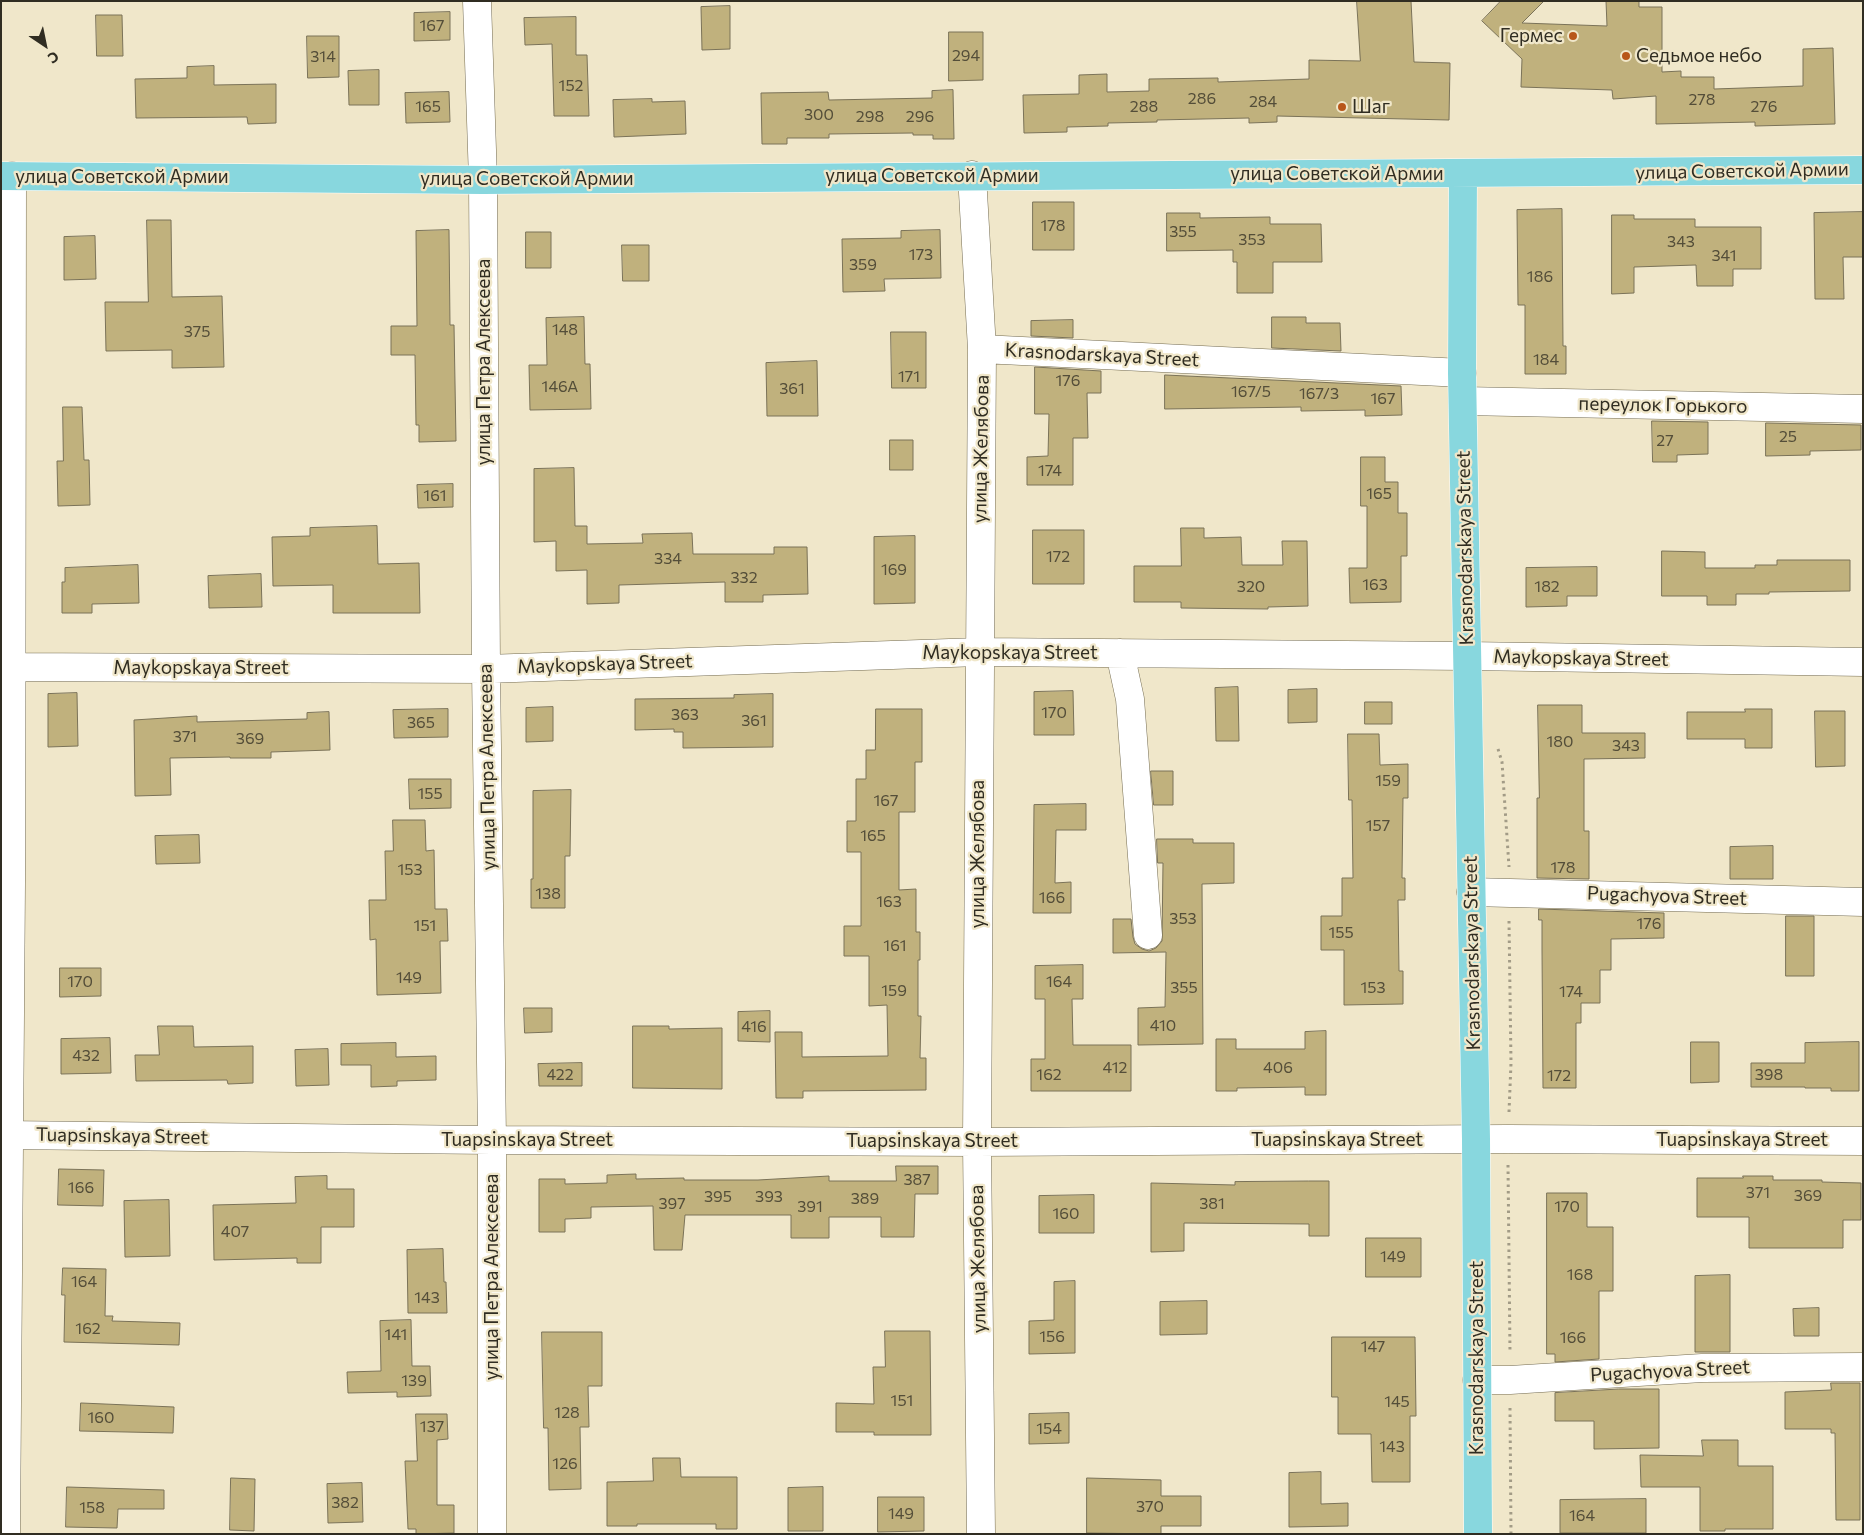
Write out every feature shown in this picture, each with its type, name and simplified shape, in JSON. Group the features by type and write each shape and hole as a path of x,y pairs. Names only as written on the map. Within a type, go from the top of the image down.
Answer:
{"main road":[{"name":"улица Советской Армии","path":"6,176 484,180 1863,170"},
{"name":"Krasnodarskaya Street","path":"1463,174 1462,373 1476,1139 1478,1534"}],"street":[{"name":"улица Петра Алексеева","path":"477,1 484,180 486,668 492,1140 492,1534"},
{"path":"6,176 6,1534"},
{"name":"улица Желябова","path":"972,176 982,349 977,1142 981,1534"},
{"name":"Krasnodarskaya Street","path":"982,349 1462,373"},
{"name":"переулок Горького","path":"1463,401 1863,409"},
{"name":"Maykopskaya Street","path":"7,667 486,668 979,652 1467,656 1863,662"},
{"name":"Maykopskaya Street","path":"1120,653 1130,699 1148,935"},
{"name":"Pugachyova Street","path":"1471,892 1863,902"},
{"name":"Tuapsinskaya Street","path":"6,1135 977,1142 1508,1138 1863,1141"},
{"name":"Pugachyova Street","path":"1477,1380 1510,1380 1702,1368 1863,1367"}],"path":[{"path":"1496,744 1502,762 1509,851 1511,1063 1508,1138 1511,1534"}],"building":[{"path":"1357,1 1411,1 1414,62 1450,63 1449,120 1277,116 1277,122 1249,123 1249,118 1157,120 1157,122 1108,123 1108,126 1067,127 1067,132 1024,133 1023,95 1079,94 1079,75 1107,74 1107,92 1149,91 1149,79 1218,78 1218,82 1309,79 1309,60 1360,61"},
{"path":"1501,1 1544,1 1522,23 1607,26 1606,1 1639,1 1639,7 1662,7 1662,72 1681,71 1681,77 1714,77 1714,89 1803,86 1803,49 1833,48 1835,124 1755,126 1755,122 1656,124 1656,96 1613,99 1612,90 1521,87 1522,59 1482,21"},
{"path":"730,6 730,49 702,50 701,7"},
{"path":"450,12 450,40 414,41 414,13"},
{"path":"96,15 122,15 123,56 97,56"},
{"path":"576,17 576,55 587,55 589,116 554,116 552,44 525,45 524,18"},
{"path":"949,32 983,32 983,80 949,81"},
{"path":"307,36 339,36 339,77 308,78"},
{"path":"214,66 214,85 276,84 276,123 248,124 247,117 136,118 135,79 187,78 187,67"},
{"path":"379,70 379,105 349,105 348,71"},
{"path":"953,90 954,139 933,139 933,135 913,135 913,133 829,134 829,138 787,138 787,144 762,144 761,93 828,92 829,100 932,98 932,91"},
{"path":"449,92 450,122 406,123 405,93"},
{"path":"652,99 652,102 685,101 686,134 614,137 613,100"},
{"path":"1033,202 1074,202 1074,250 1033,250"},
{"path":"1562,209 1563,346 1566,346 1566,374 1525,374 1525,305 1518,305 1517,210"},
{"path":"1863,212 1863,257 1843,257 1844,299 1815,299 1814,213"},
{"path":"1167,213 1200,213 1200,218 1270,217 1270,224 1321,224 1322,262 1273,262 1273,293 1237,293 1237,262 1233,262 1233,250 1167,251"},
{"path":"1612,215 1634,215 1634,219 1695,219 1695,227 1761,227 1761,269 1733,269 1733,286 1697,286 1696,265 1634,267 1634,293 1612,294"},
{"path":"147,220 171,220 172,297 222,296 224,367 172,368 172,350 106,351 105,302 148,302"},
{"path":"449,230 450,325 454,325 456,441 419,442 419,425 416,425 415,355 391,355 391,326 417,326 416,231"},
{"path":"940,230 941,278 884,279 885,291 843,292 842,239 901,238 901,231"},
{"path":"526,232 551,232 551,268 526,268"},
{"path":"95,236 96,279 64,280 64,237"},
{"path":"622,245 649,245 649,281 623,281"},
{"path":"584,317 585,364 590,364 591,409 530,410 529,365 547,365 546,318"},
{"path":"1272,317 1306,317 1306,323 1340,323 1341,351 1272,348"},
{"path":"1073,320 1073,338 1031,336 1031,321"},
{"path":"891,332 926,332 926,388 892,388"},
{"path":"817,361 818,416 767,416 766,363"},
{"path":"1035,367 1101,371 1101,393 1087,393 1088,438 1073,438 1073,485 1027,485 1027,457 1048,456 1049,414 1035,414"},
{"path":"1165,375 1401,386 1402,415 1365,416 1365,410 1301,411 1301,407 1165,409"},
{"path":"63,407 82,407 84,460 89,460 90,505 58,506 57,461 63,461"},
{"path":"1652,421 1708,422 1708,454 1677,455 1677,462 1653,462"},
{"path":"1766,423 1861,425 1861,450 1810,451 1810,455 1766,456"},
{"path":"890,440 913,440 913,470 890,470"},
{"path":"1361,457 1385,457 1385,482 1398,482 1398,513 1407,513 1407,556 1401,556 1401,602 1350,603 1349,568 1367,568 1367,506 1361,506"},
{"path":"574,468 575,526 587,526 587,544 643,543 642,534 692,533 693,554 774,554 774,547 807,547 808,594 763,595 763,602 725,602 725,582 619,585 619,603 587,604 587,570 556,571 556,541 534,542 534,469"},
{"path":"453,484 453,507 418,508 417,485"},
{"path":"377,526 378,564 419,563 420,613 333,613 333,585 273,586 272,537 310,536 310,528"},
{"path":"1181,528 1204,528 1204,538 1241,537 1242,565 1283,565 1282,541 1307,541 1308,606 1268,607 1268,609 1181,608 1181,602 1134,602 1134,566 1181,566"},
{"path":"1033,530 1084,530 1084,584 1033,584"},
{"path":"915,536 915,603 874,604 874,537"},
{"path":"1662,551 1705,552 1705,568 1755,568 1755,565 1777,565 1777,560 1850,560 1850,591 1736,594 1736,605 1707,605 1707,596 1662,596"},
{"path":"138,565 139,603 92,604 92,613 62,613 62,582 65,582 65,568"},
{"path":"1597,567 1597,596 1567,596 1567,606 1526,607 1526,568"},
{"path":"261,574 262,607 209,608 208,576"},
{"path":"1238,687 1239,741 1216,741 1215,688"},
{"path":"1317,689 1317,722 1288,723 1288,690"},
{"path":"1073,691 1074,735 1034,735 1034,692"},
{"path":"77,693 78,746 48,747 48,694"},
{"path":"773,694 773,747 683,748 683,732 674,732 674,729 635,730 635,699 734,698 734,695"},
{"path":"1365,702 1392,702 1392,724 1365,724"},
{"path":"1538,705 1582,705 1582,733 1645,733 1645,758 1584,759 1584,831 1589,831 1589,879 1537,878 1537,798 1539,798"},
{"path":"553,707 553,741 526,742 526,708"},
{"path":"448,709 448,737 394,738 393,710"},
{"path":"876,709 922,709 922,762 915,762 915,812 899,812 899,890 916,889 916,932 920,932 918,1016 921,1016 920,1058 926,1058 926,1090 803,1091 803,1098 776,1098 775,1032 802,1032 802,1057 888,1056 887,1005 869,1006 869,956 844,956 844,926 861,926 861,852 847,852 847,821 856,821 856,779 866,779 866,750 875,750"},
{"path":"1745,709 1772,709 1772,748 1745,748 1745,739 1687,739 1687,712 1745,712"},
{"path":"1815,711 1845,711 1845,766 1816,767"},
{"path":"329,712 330,750 271,752 271,758 170,758 171,795 135,796 134,720 197,716 197,722 307,719 307,713"},
{"path":"1348,734 1379,734 1380,765 1408,764 1408,798 1403,798 1402,878 1405,878 1405,900 1398,900 1399,971 1403,971 1403,1004 1344,1005 1344,950 1321,950 1321,916 1342,916 1342,878 1353,878 1352,800 1349,800"},
{"path":"1151,771 1173,771 1173,805 1154,805"},
{"path":"409,779 451,779 451,808 410,809"},
{"path":"571,790 570,856 565,856 565,908 531,908 531,879 533,879 533,791"},
{"path":"1086,804 1086,830 1056,830 1055,883 1071,882 1071,913 1033,913 1034,805"},
{"path":"393,820 425,820 426,851 434,850 435,909 447,909 448,941 440,941 441,993 377,995 376,939 370,940 369,900 386,900 385,851 393,851"},
{"path":"199,835 200,863 156,864 155,836"},
{"path":"1157,839 1193,839 1193,843 1234,843 1234,883 1202,884 1203,1044 1138,1045 1138,1008 1165,1007 1166,952 1113,953 1113,919 1131,919 1135,944 1142,949 1149,951 1156,948 1162,941 1163,863 1158,863"},
{"path":"1773,846 1773,879 1730,879 1730,847"},
{"path":"1539,909 1664,913 1664,938 1611,939 1611,970 1600,970 1600,1003 1581,1003 1581,1023 1576,1023 1576,1088 1543,1088 1542,920 1539,920"},
{"path":"1786,916 1814,916 1814,976 1786,976"},
{"path":"1083,965 1083,999 1072,999 1073,1045 1131,1045 1131,1091 1031,1091 1031,1059 1045,1059 1045,999 1035,999 1035,966"},
{"path":"60,968 101,968 101,996 60,997"},
{"path":"524,1008 552,1008 552,1032 525,1033"},
{"path":"770,1011 770,1042 738,1041 738,1012"},
{"path":"158,1026 193,1026 194,1047 253,1046 253,1083 228,1084 227,1080 136,1081 135,1055 159,1055"},
{"path":"633,1026 669,1026 669,1029 722,1028 722,1089 633,1088"},
{"path":"1326,1031 1326,1095 1305,1095 1305,1087 1237,1088 1237,1091 1216,1091 1216,1039 1236,1039 1236,1049 1305,1049 1305,1032"},
{"path":"110,1038 111,1073 61,1074 61,1039"},
{"path":"1691,1042 1719,1042 1719,1082 1691,1083"},
{"path":"1859,1042 1859,1091 1831,1091 1831,1088 1805,1087 1751,1087 1751,1063 1805,1063 1805,1043"},
{"path":"396,1043 396,1057 436,1056 436,1080 397,1081 397,1086 371,1087 371,1065 341,1065 341,1044"},
{"path":"328,1049 329,1085 296,1086 295,1050"},
{"path":"582,1063 582,1086 539,1086 538,1064"},
{"path":"896,1166 938,1166 938,1194 915,1194 914,1237 881,1237 881,1217 829,1217 829,1238 791,1238 791,1215 685,1215 682,1250 654,1250 653,1206 591,1207 591,1218 565,1219 565,1232 539,1232 539,1179 565,1179 565,1184 607,1183 607,1175 636,1174 636,1179 758,1180 829,1176 829,1181 896,1181"},
{"path":"59,1169 104,1170 103,1206 58,1205"},
{"path":"327,1176 327,1189 354,1189 354,1227 321,1227 321,1263 297,1263 297,1258 214,1260 213,1205 296,1203 295,1177"},
{"path":"1743,1176 1773,1176 1773,1180 1822,1180 1822,1182 1861,1183 1861,1220 1843,1220 1843,1248 1749,1248 1749,1217 1697,1217 1697,1178 1743,1178"},
{"path":"1329,1181 1329,1236 1309,1236 1309,1224 1184,1223 1184,1251 1151,1252 1151,1183 1235,1185 1235,1182"},
{"path":"1547,1193 1587,1193 1587,1227 1613,1227 1613,1291 1599,1291 1599,1359 1555,1362 1555,1354 1547,1354"},
{"path":"1094,1195 1094,1233 1039,1233 1039,1196"},
{"path":"169,1200 170,1256 125,1257 124,1201"},
{"path":"1366,1238 1421,1238 1421,1277 1366,1277"},
{"path":"443,1249 447,1313 408,1313 407,1250"},
{"path":"63,1268 106,1269 105,1316 113,1316 112,1321 180,1323 179,1345 64,1342 65,1295 62,1295"},
{"path":"1730,1275 1730,1352 1695,1352 1695,1276"},
{"path":"1075,1281 1075,1353 1029,1354 1029,1321 1054,1320 1054,1282"},
{"path":"1207,1301 1207,1334 1160,1335 1160,1302"},
{"path":"1819,1308 1819,1336 1794,1336 1793,1309"},
{"path":"411,1320 412,1366 430,1366 431,1396 397,1397 397,1392 348,1393 347,1372 381,1371 380,1321"},
{"path":"885,1331 930,1331 931,1435 874,1435 874,1432 836,1432 836,1403 874,1404 873,1367 885,1367"},
{"path":"542,1332 602,1332 602,1386 588,1386 589,1427 580,1427 581,1489 549,1490 548,1428 544,1428"},
{"path":"1332,1337 1415,1337 1416,1416 1410,1416 1410,1482 1372,1482 1371,1434 1338,1434 1338,1397 1332,1397"},
{"path":"1831,1383 1860,1383 1860,1520 1836,1520 1835,1433 1831,1433 1831,1429 1785,1429 1785,1392 1831,1390"},
{"path":"1619,1389 1659,1389 1659,1448 1594,1449 1594,1421 1555,1421 1555,1393"},
{"path":"81,1403 174,1407 173,1433 80,1431"},
{"path":"1069,1413 1069,1443 1029,1444 1029,1414"},
{"path":"416,1414 447,1414 448,1439 437,1440 437,1505 454,1505 454,1533 416,1534 416,1529 408,1529 405,1461 417,1461"},
{"path":"1702,1440 1738,1440 1738,1466 1773,1466 1773,1529 1700,1531 1700,1487 1641,1487 1640,1455 1703,1456"},
{"path":"653,1458 680,1458 681,1477 737,1477 737,1529 716,1529 716,1524 607,1526 607,1482 653,1481"},
{"path":"1321,1472 1321,1504 1348,1503 1348,1526 1289,1527 1289,1473"},
{"path":"231,1478 255,1479 254,1531 230,1530"},
{"path":"1087,1478 1161,1480 1161,1496 1201,1496 1201,1526 1161,1526 1161,1534 1087,1533"},
{"path":"362,1483 363,1522 328,1523 327,1484"},
{"path":"67,1487 164,1490 164,1509 118,1509 117,1528 66,1527"},
{"path":"823,1487 823,1531 788,1531 788,1488"},
{"path":"878,1497 924,1497 924,1531 878,1532"},
{"path":"1646,1499 1646,1533 1560,1533 1560,1500"}],"place":[{"name":"Гермес","path":"1573,36"},
{"name":"Седьмое небо","path":"1626,56"},
{"name":"Шаг","path":"1342,107"}]}
